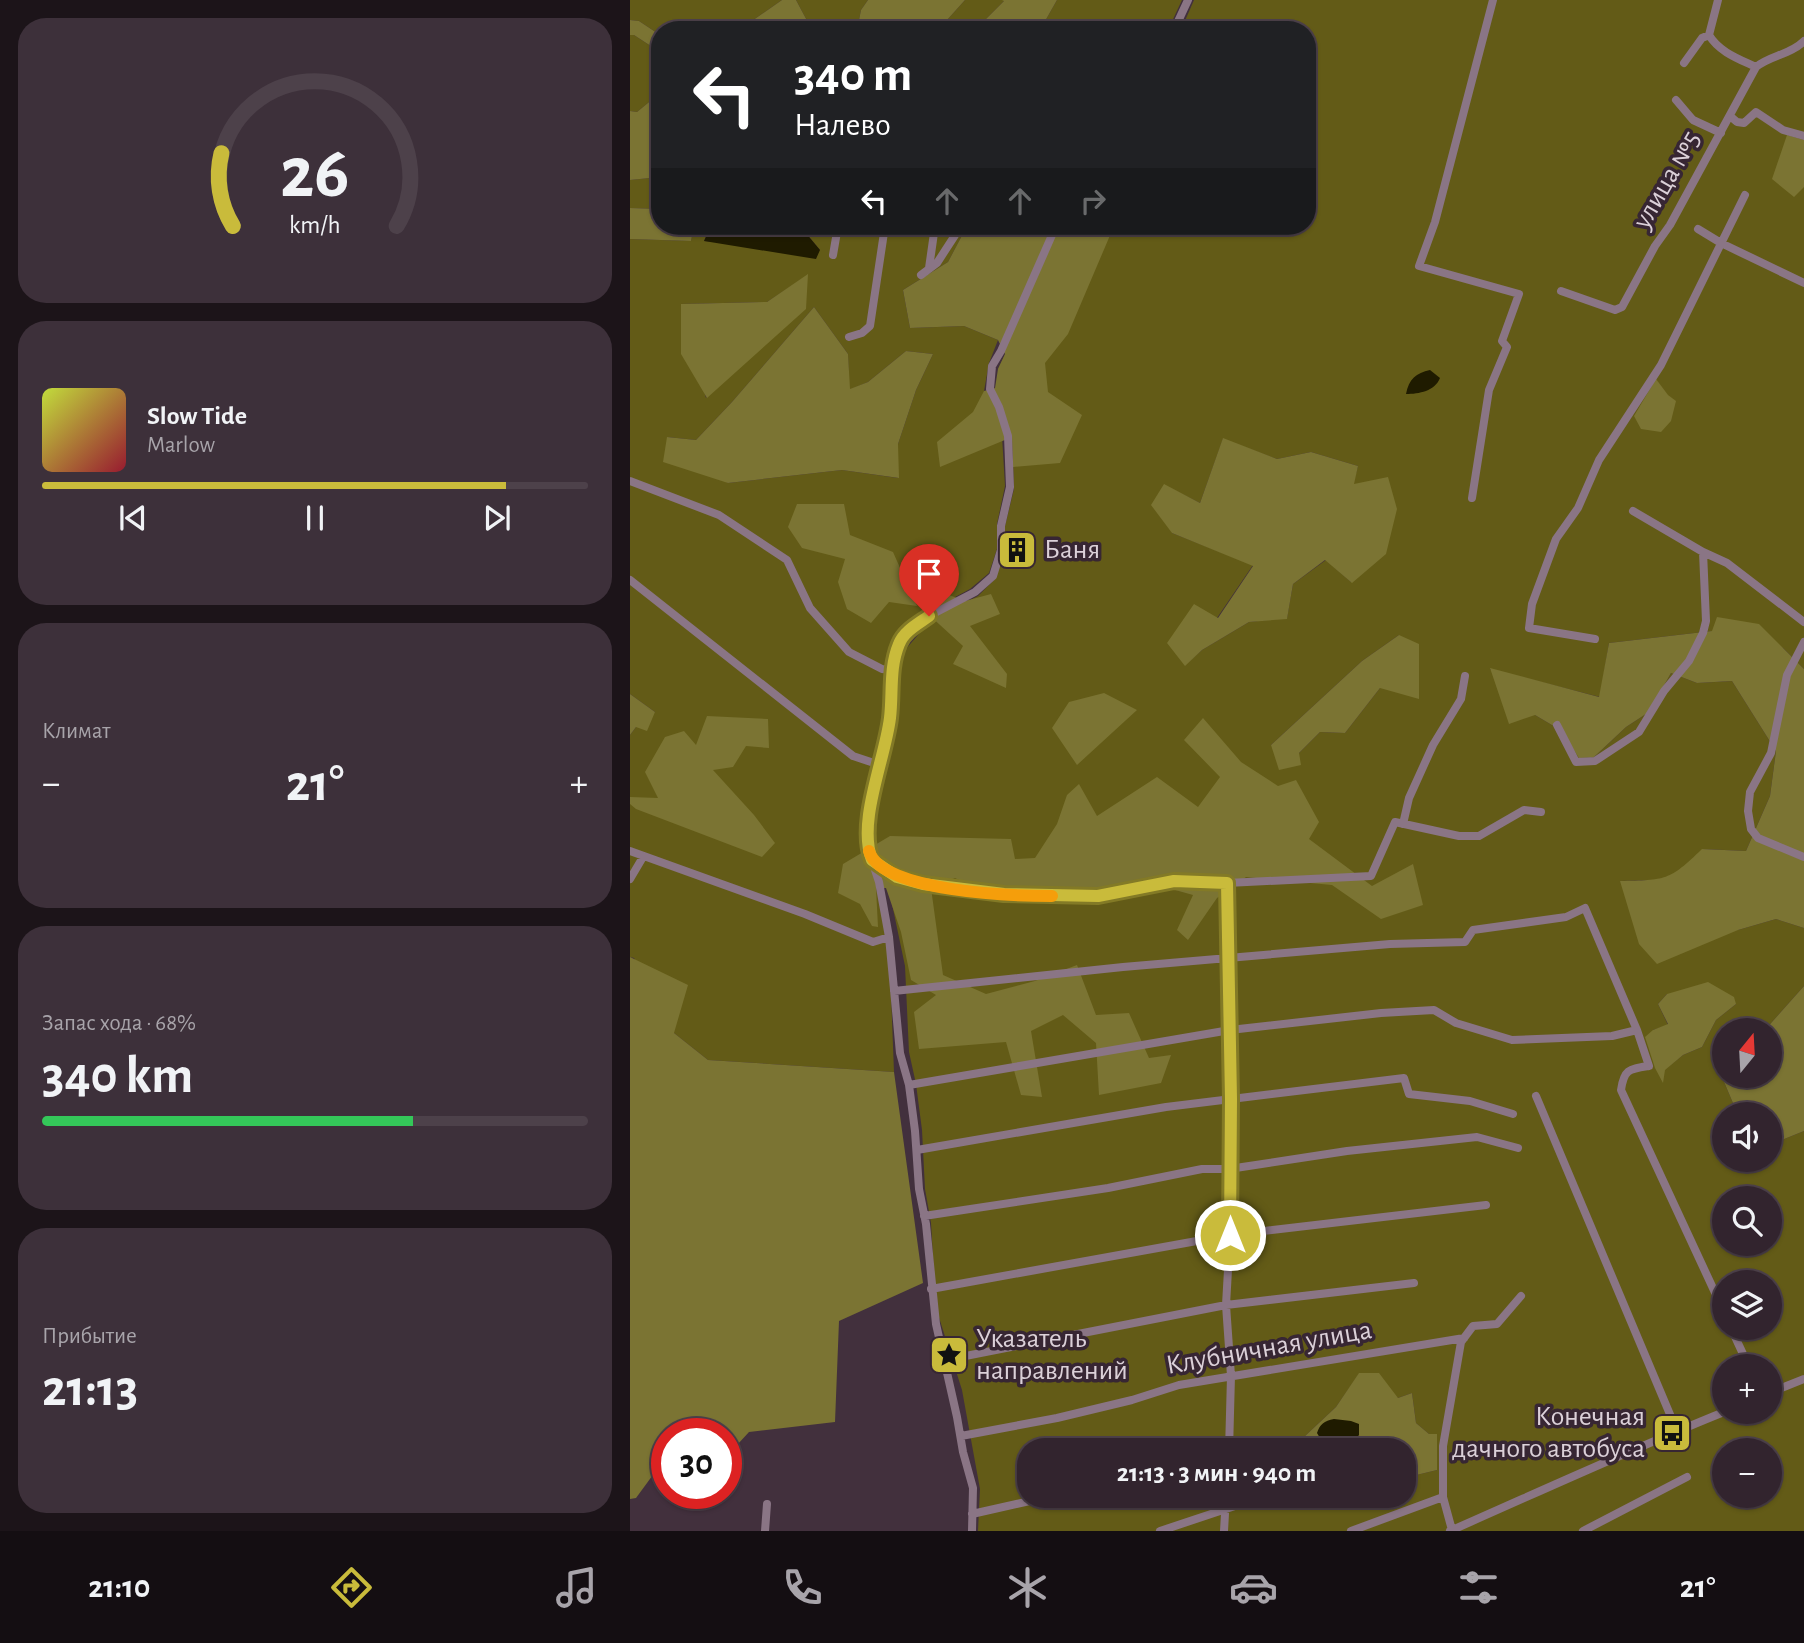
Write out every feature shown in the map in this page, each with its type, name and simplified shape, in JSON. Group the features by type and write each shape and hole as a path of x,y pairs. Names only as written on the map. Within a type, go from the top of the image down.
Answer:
{"street":[{"path":"1178,21 1188,0"},
{"path":"1472,498 1489,390 1507,347 1502,341 1518,294 1419,266 1435,222 1493,0"},
{"path":"1718,0 1709,35 1725,52 1756,67 1791,52 1804,41"},
{"path":"1684,63 1702,38 1709,35"},
{"name":"улица №5","path":"1561,291 1615,310 1622,307 1756,67"},
{"path":"1676,100 1693,120 1721,133"},
{"path":"1730,116 1737,122 1744,122 1756,113 1783,130 1804,136"},
{"path":"1595,639 1529,628 1532,604 1556,539 1578,508 1599,460 1661,365 1745,195"},
{"path":"1698,229 1804,284"},
{"path":"833,255 836,235"},
{"path":"849,337 862,333 870,326 884,235"},
{"path":"929,268 934,235"},
{"path":"921,275 937,263 955,235"},
{"path":"972,1531 973,1488 936,1324 909,1085 900,1053 889,937 867,833 890,719 893,661 903,635 929,616 975,592 993,576 1001,550 1002,526 1010,488 1008,436 990,389 992,366 1052,235"},
{"path":"630,481 719,515 787,560 810,608 849,652 882,669 892,670"},
{"path":"1633,511 1727,563 1804,622"},
{"path":"1557,725 1576,762 1595,761 1639,732 1664,691 1689,661 1703,633 1706,621 1703,552"},
{"path":"630,580 853,756 880,765"},
{"path":"1804,642 1787,675 1771,753 1750,792 1748,811 1751,829 1758,838 1804,857"},
{"path":"1403,824 1409,798 1433,745 1461,699 1465,676"},
{"path":"872,860 897,877 923,884 1004,894 1098,896 1174,881 1227,883 1371,876 1395,822 1459,836 1479,835 1524,810 1541,812"},
{"path":"630,852 794,910 873,942 889,937"},
{"path":"630,879 642,857"},
{"path":"1227,883 1231,1099 1230,1235 1226,1305 1231,1376 1230,1438"},
{"path":"894,991 1123,967 1390,944 1465,942 1473,930 1566,918 1585,908 1637,1030 1649,1066 1630,1069 1623,1078 1621,1090 1712,1286"},
{"path":"909,1085 1230,1030 1381,1013 1434,1010 1456,1023 1512,1040 1612,1036 1637,1030"},
{"path":"916,1150 1128,1114 1404,1078 1409,1094 1470,1101 1513,1114"},
{"path":"1536,1096 1677,1431"},
{"path":"924,1216 1108,1188 1202,1169 1229,1169 1347,1151 1477,1137 1518,1148"},
{"path":"931,1289 1230,1235 1486,1205"},
{"path":"945,1360 1226,1305 1414,1283"},
{"name":"Клубничная улица","path":"961,1436 1069,1415 1179,1385 1464,1338 1473,1326 1497,1324 1521,1296"},
{"path":"1464,1338 1461,1342 1443,1446 1443,1497 1451,1531 1712,1417"},
{"path":"1782,1388 1804,1379"},
{"path":"1583,1531 1687,1477"},
{"path":"1351,1531 1443,1497"},
{"path":"765,1531 767,1504"},
{"path":"972,1514 1017,1504"},
{"path":"1160,1531 1228,1508"},
{"path":"1224,1531 1225,1509"}],"shaded area":[{"path":"630,0 782,0 752,21 651,21 651,29 639,21 630,20"},
{"path":"782,0 796,0 807,21 752,21"},
{"path":"796,0 868,0 861,10 859,21 807,21"},
{"path":"868,0 965,0 947,21 859,21 861,10"},
{"path":"965,0 1005,0 984,21 947,20"},
{"path":"1002,0 1057,0 1045,21 984,21 1004,1"},
{"path":"1057,0 1182,0 1172,21 1045,21"},
{"path":"1194,0 1804,0 1804,669 1783,648 1712,631 1609,643 1600,697 1490,669 1535,715 1562,731 1594,757 1626,727 1649,712 1671,673 1697,683 1732,681 1776,751 1770,796 1746,851 1703,849 1678,873 1658,880 1620,881 1738,930 1776,919 1804,928 1804,986 1776,1018 1718,1018 1736,1004 1667,994 1658,1004 1668,1025 1653,1030 1664,1070 1683,1055 1702,1047 1712,1028 1712,1088 1727,1088 1733,1102 1712,1102 1712,1172 1782,1172 1782,1140 1804,1131 1804,1531 978,1531 980,1489 962,1390 936,1308 922,1130 909,1052 905,966 887,880 875,843 878,799 892,742 899,657 930,621 978,596 994,580 1004,552 1005,526 1014,489 1012,436 998,369 1064,235 1316,235 1316,21 1185,21","holes":["1223,439 1277,459 1311,452 1358,466 1353,484 1351,582 1326,560 1293,584 1287,618 1249,622 1202,650 1185,665 1253,565 1172,533 1164,485 1200,503","1399,635 1380,688 1345,733 1320,732 1299,753 1271,745 1362,661"]},
{"path":"630,20 639,21 651,29 651,46 634,35 630,35"},
{"path":"630,35 634,35 651,46 651,100 637,112 630,111"},
{"path":"651,100 651,178 630,180 630,111 637,112"},
{"path":"1787,135 1804,140 1804,187 1794,197 1772,179"},
{"path":"651,178 651,209 630,208 630,180"},
{"path":"630,208 651,209 651,235 692,235 691,241 630,239"},
{"path":"692,235 707,235 704,241 820,250 808,235 962,235 948,262 903,290 910,328 964,326 998,340 989,363 984,391 994,409 1002,436 1005,486 997,524 997,549 989,573 970,589 927,612 900,631 889,660 890,700 870,795 864,843 877,881 890,967 894,1072 708,1060 674,1033 634,958 630,957 630,735 655,712 630,694 630,239 691,241","holes":["808,275 706,398 681,304 767,302","814,307 848,354 849,390 868,382 906,351 933,354 916,390 898,444 898,478 842,470 728,483 667,437 696,440"]},
{"path":"707,235 808,235 820,250 816,259 704,241"},
{"path":"962,235 1110,235 1068,334 1045,363 1048,392 1082,415 1060,463 1013,467 1012,437 940,467 937,442 973,412 984,391 995,388 998,369 1005,354 998,340 964,326 910,328 903,290 948,262"},
{"path":"808,274 806,309 707,398 681,354 681,304 767,302"},
{"path":"814,307 848,354 850,389 868,382 906,351 933,354 916,390 898,444 899,478 842,470 728,483 663,462 667,437 696,440"},
{"path":"1430,370 1440,378 1434,386 1421,392 1406,394 1414,377"},
{"path":"1656,379 1676,401 1671,421 1661,432 1641,429 1634,416"},
{"path":"1223,438 1277,459 1311,452 1358,466 1354,484 1388,477 1397,509 1386,554 1352,583 1325,560 1293,584 1287,619 1249,622 1202,650 1185,666 1167,643 1194,604 1218,618 1253,566 1172,533 1151,505 1164,484 1200,503"},
{"path":"797,504 844,504 850,535 893,552 917,606 889,602 871,623 847,609 838,582 845,559 802,548 788,527"},
{"path":"991,594 1000,614 970,626 1007,674 1006,688 953,664 963,646 928,614 949,595 965,601"},
{"path":"1717,617 1759,624 1804,669 1804,928 1776,919 1738,930 1657,964 1639,944 1620,881 1666,877 1702,849 1746,851 1770,796 1776,751 1732,681 1697,683 1671,673 1649,712 1626,727 1594,757 1579,758 1562,731 1535,715 1509,724 1490,668 1599,697 1609,643 1712,631"},
{"path":"1399,635 1419,644 1419,699 1380,688 1345,733 1320,732 1299,753 1301,765 1279,770 1271,745 1362,661"},
{"path":"1104,693 1137,710 1077,765 1052,728 1069,702"},
{"path":"630,694 655,712 647,731 636,727 630,735"},
{"path":"707,716 768,719 769,748 746,746 733,767 713,770 754,815 775,843 762,857 636,809 630,804 630,797 658,798 645,772 665,737 684,731 696,745"},
{"path":"1203,718 1241,762 1278,786 1296,780 1319,822 1309,839 1372,886 1413,864 1423,905 1381,919 1332,885 1246,877 1217,898 1188,940 1177,930 1193,895 1161,886 1105,899 1004,903 955,878 931,888 943,975 986,994 1035,981 1077,965 1096,1015 1129,1013 1149,1058 1171,1055 1161,1083 1099,1095 1096,1043 1063,1015 1031,1031 1042,1097 1021,1095 1006,1042 919,1049 914,1012 936,995 911,980 901,932 886,888 876,888 878,927 872,926 860,904 838,893 843,864 890,836 1011,839 1015,859 1035,858 1057,824 1067,795 1079,784 1097,816 1157,777 1198,807 1220,777 1184,740"},
{"path":"630,957 688,985 674,1033 708,1060 894,1072 923,1283 839,1321 835,1422 749,1432 742,1440 742,1418 651,1418 651,1478 636,1498 630,1499"},
{"path":"1708,982 1734,997 1736,1004 1718,1018 1712,1018 1712,1028 1702,1047 1683,1055 1665,1070 1663,1083 1645,1037 1653,1030 1668,1024 1658,1004 1667,994"},
{"path":"1804,986 1804,1131 1782,1140 1782,1102 1733,1102 1727,1088 1782,1088 1782,1018 1776,1018"},
{"path":"1359,1373 1379,1373 1398,1398 1412,1393 1416,1423 1429,1434 1437,1434 1437,1470 1416,1475 1416,1438 1304,1437 1336,1407"},
{"path":"1334,1419 1359,1424 1359,1435 1356,1438 1320,1438 1317,1433 1325,1422"}],"slow traffic":[{"path":"869,851 872,860 884,870 897,877 923,884 1004,894 1052,896"}],"place":[{"name":"Баня","path":"1017,550"},
{"name":"Указатель направлений","path":"949,1355"},
{"name":"Конечная дачного автобуса","path":"1672,1433"}],"route":[{"path":"929,616 903,635 893,661 890,719 867,833 872,860 897,877 923,884 1032,896 1098,896 1174,881 1227,883 1231,1099 1230,1235"}]}
